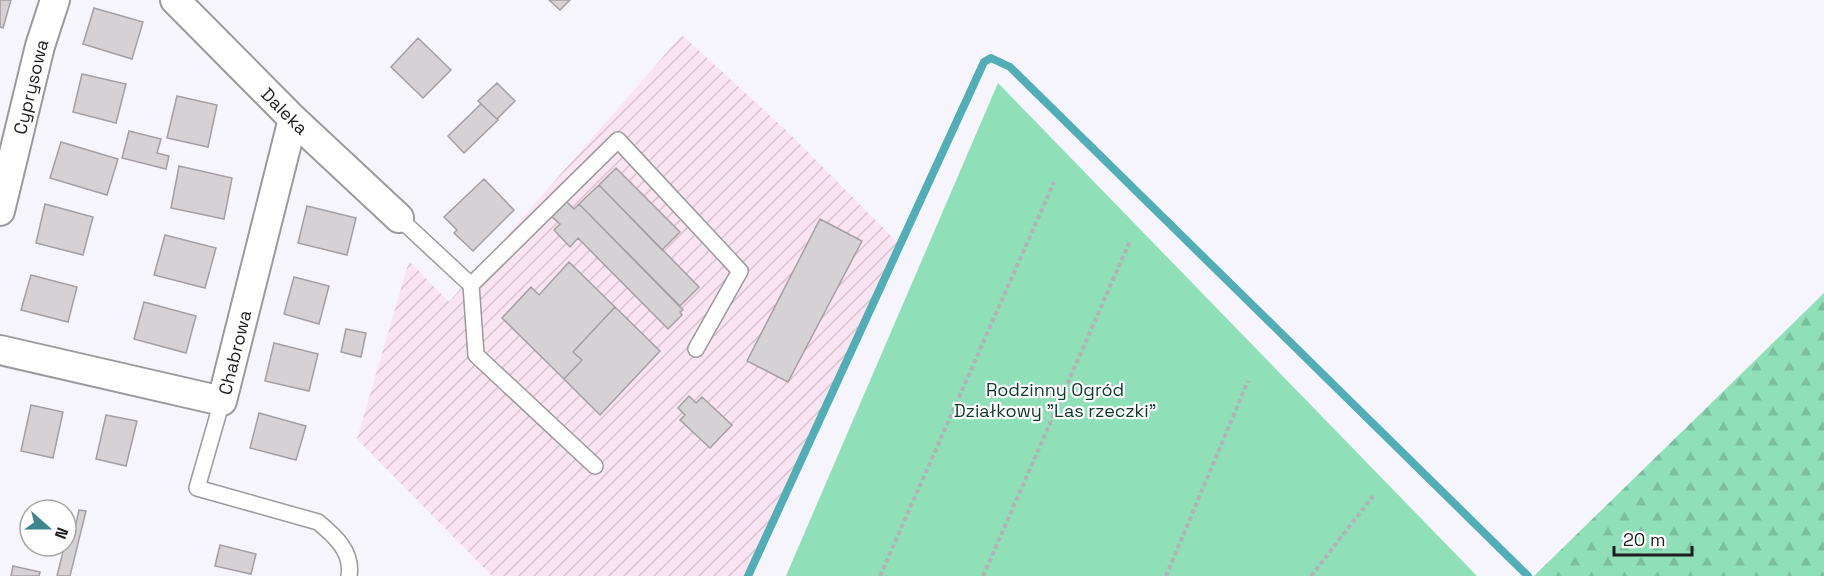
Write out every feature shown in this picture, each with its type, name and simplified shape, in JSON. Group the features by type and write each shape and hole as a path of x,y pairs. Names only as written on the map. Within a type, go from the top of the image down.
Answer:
{"street":[{"name":"Cyprysowa","path":"0,211 40,46 55,0"},
{"name":"Daleka","path":"175,0 292,119 399,218"},
{"name":"Chabrowa","path":"0,351 222,401 292,119"}],"lane":[{"path":"471,285 618,140 740,271 696,349"},
{"path":"399,218 471,285 476,355 595,466"},
{"path":"222,401 197,488 318,522 333,535 345,551 349,576"}],"path":[{"path":"880,576 1054,182"},
{"path":"983,576 1130,241"},
{"path":"1166,576 1248,381"},
{"path":"1311,576 1373,496"}],"shaded area":[{"path":"682,35 788,132 900,245 746,576 492,576 357,439 409,261 449,302"}],"green space":[{"name":"Rodzinny Ogród Działkowy \"Las rzeczki\"","path":"998,83 1477,576 786,576"},
{"path":"1824,293 1824,576 1534,576"}],"building":[{"path":"0,0 11,0 3,28 0,27"},
{"path":"549,0 570,0 560,10"},
{"path":"94,8 143,22 132,59 83,44"},
{"path":"418,38 451,70 423,98 391,67"},
{"path":"82,74 126,84 116,123 73,112"},
{"path":"497,83 515,101 497,119 478,101"},
{"path":"177,96 217,105 208,147 167,138"},
{"path":"481,104 498,120 464,153 448,136"},
{"path":"129,131 161,139 157,153 169,156 166,169 122,158"},
{"path":"61,142 118,159 107,195 50,178"},
{"path":"179,166 232,178 224,219 171,208"},
{"path":"616,168 680,232 662,250 599,185"},
{"path":"484,179 514,210 473,251 454,233 457,230 444,217"},
{"path":"599,185 699,287 680,306 579,204"},
{"path":"566,201 574,209 579,204 683,310 680,312 682,315 668,329 578,238 570,247 554,230 560,224 551,216"},
{"path":"45,204 93,217 83,255 36,243"},
{"path":"307,206 356,218 347,255 298,243"},
{"path":"820,219 862,241 788,382 747,361"},
{"path":"165,235 216,248 205,288 154,275"},
{"path":"569,262 615,307 573,352 582,360 564,379 502,318 531,287 539,295"},
{"path":"31,275 77,287 68,322 21,310"},
{"path":"294,277 329,286 319,324 284,314"},
{"path":"144,302 196,316 186,353 134,339"},
{"path":"615,307 660,351 600,415 564,379 582,360 573,352"},
{"path":"346,329 366,333 361,357 341,352"},
{"path":"274,343 318,354 309,391 265,381"},
{"path":"689,396 696,403 702,397 732,425 710,448 680,420 685,415 678,408"},
{"path":"31,405 63,412 53,458 21,451"},
{"path":"259,413 306,426 296,460 250,448"},
{"path":"106,415 137,421 126,466 96,459"},
{"path":"79,510 86,511 78,544"},
{"path":"220,545 256,554 251,574 215,566"},
{"path":"61,558 74,558 70,576 57,576"},
{"path":"13,566 40,572 39,576 11,576"}],"waterway":[{"path":"748,576 984,62 991,58 1010,67 1528,576"}]}
